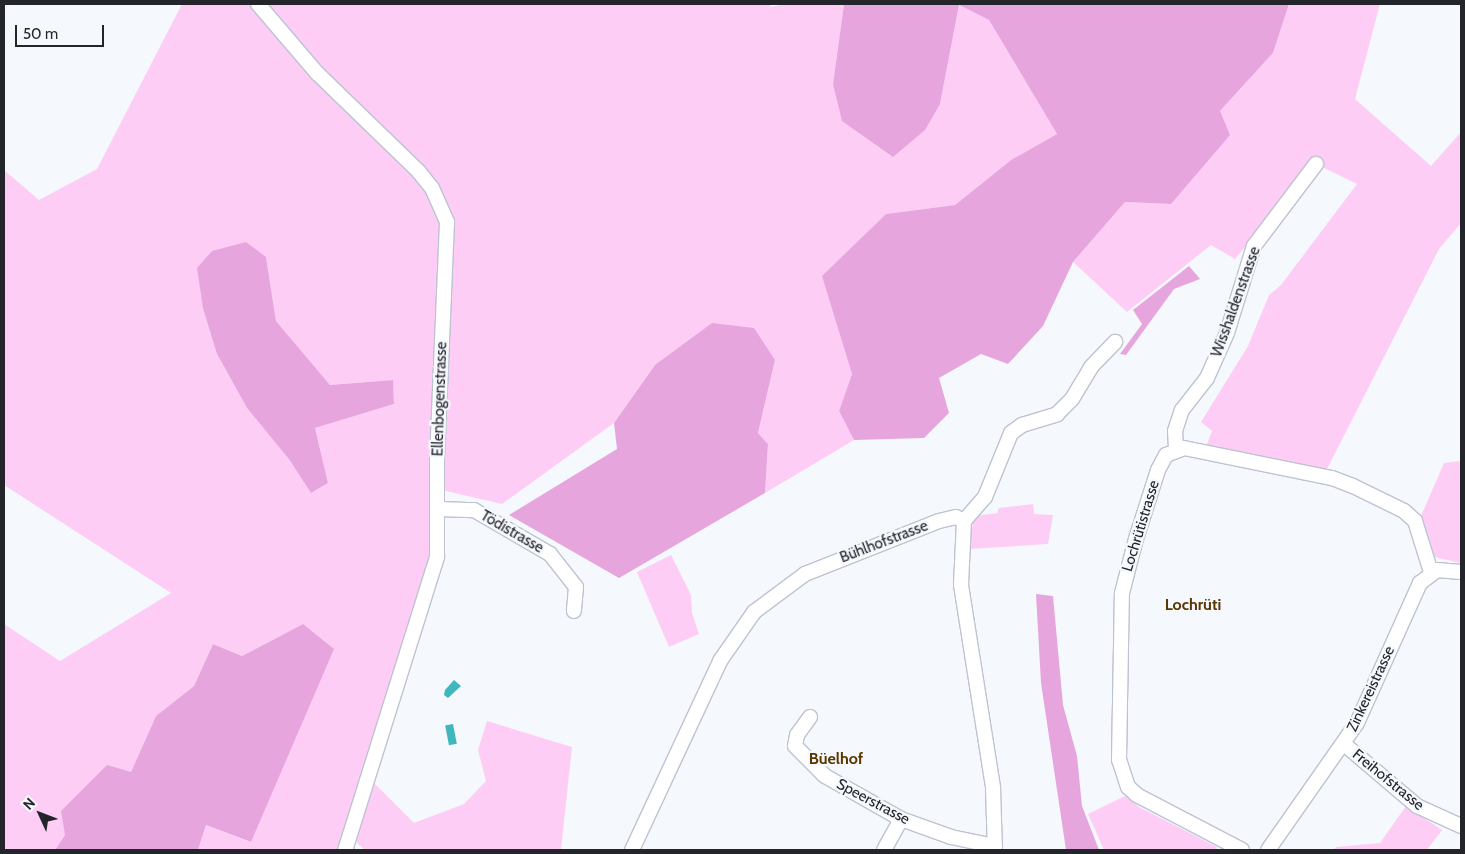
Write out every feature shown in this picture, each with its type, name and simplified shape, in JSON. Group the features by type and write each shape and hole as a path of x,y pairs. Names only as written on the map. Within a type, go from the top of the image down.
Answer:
{"street":[{"name":"Ellenbogenstrasse","path":"258,4 269,9 317,73 419,172 443,207 448,238 437,457 439,509 437,557 345,850"},
{"name":"Wisshaldenstrasse","path":"1176,449 1175,432 1182,410 1211,369 1227,333 1254,246 1316,164"},
{"path":"995,848 993,788 961,585 964,521 985,497 1011,433 1022,425 1057,414 1072,399 1091,367 1115,342"},
{"path":"1176,449 1194,450 1332,478 1367,493 1404,511 1415,521 1431,572 1461,572"},
{"name":"Lochrütistrasse","path":"1176,449 1166,455 1158,470 1122,593 1119,760 1128,787 1137,795 1242,850"},
{"name":"Tödistrasse","path":"439,509 474,510 550,554 576,587 574,611"},
{"name":"Bühlhofstrasse","path":"632,850 720,661 754,612 789,584 822,566 939,521 956,517 964,521"},
{"name":"Zinkereistrasse","path":"1268,850 1344,744 1370,698 1415,592 1431,572"},
{"name":"Speerstrasse","path":"810,717 798,735 795,746 799,752 847,790 900,819 951,837 995,848"},
{"name":"Freihofstrasse","path":"1344,744 1416,806 1461,826"},
{"path":"884,850 900,819"}],"shaded area":[{"path":"182,4 770,4 771,7 784,4 844,4 833,84 940,104 959,5 989,20 1057,134 1011,160 955,205 886,214 823,276 852,374 839,411 854,440 765,493 768,444 758,433 775,360 655,365 614,423 502,504 433,488 434,516 428,574 338,850 198,850 206,825 250,842 303,624 242,656 213,644 194,686 156,716 131,772 65,835 55,850 4,850 4,624 60,661 171,593 4,485 4,170 39,200 97,169","holes":["266,257 276,321 330,385 393,380 394,404 315,428 328,483 311,493 290,459 247,408 217,354"]},
{"path":"844,4 1289,4 1273,53 1220,111 1230,135 1171,204 1125,202 1073,262 1043,326 1008,364 981,354 939,378 949,413 924,438 854,440 839,411 852,374 822,276 886,214 955,205 1011,160 1057,134 989,20 959,5 940,104 925,130 893,157 842,121 833,84"},
{"path":"1289,4 1380,4 1355,99 1431,166 1461,132 1461,223 1439,249 1326,471 1206,447 1212,431 1201,422 1248,346 1269,295 1281,285 1357,184 1316,164 1235,259 1211,245 1127,312 1073,262 1125,202 1171,204 1220,111 1273,53"},
{"path":"246,242 266,257 276,321 330,385 393,380 394,404 315,428 328,483 311,493 289,459 247,408 217,354 203,308 197,268 212,251"},
{"path":"1189,266 1200,279 1174,289 1126,355 1120,354 1142,324 1133,310"},
{"path":"712,323 754,328 775,360 758,433 768,444 765,493 619,578 509,515 617,449 614,423 655,365"},
{"path":"1461,461 1461,563 1434,557 1421,516 1444,463"},
{"path":"1033,504 1034,514 1053,515 1048,544 970,549 974,516 997,513 999,508"},
{"path":"671,555 691,595 692,613 699,634 669,647 637,572"},
{"path":"1036,594 1053,596 1063,705 1077,756 1082,806 1099,850 1066,850 1041,683"},
{"path":"303,624 334,649 251,842 206,825 198,850 55,850 65,835 61,811 107,765 131,772 156,716 194,686 213,644 242,656"},
{"path":"487,721 572,747 561,850 365,850 357,843 357,832 374,783 414,823 464,804 486,781 478,750"},
{"path":"1127,795 1139,807 1217,847 1216,850 1104,850 1088,814"},
{"path":"1406,806 1442,830 1427,850 1334,850 1336,847 1380,843"}],"water":[{"path":"454,680 461,686 448,698 444,695 445,690"},
{"path":"453,724 457,744 449,745 445,726"}],"district":[{"name":"Lochrüti","path":"1193,605"},
{"name":"Büelhof","path":"836,759"}]}
